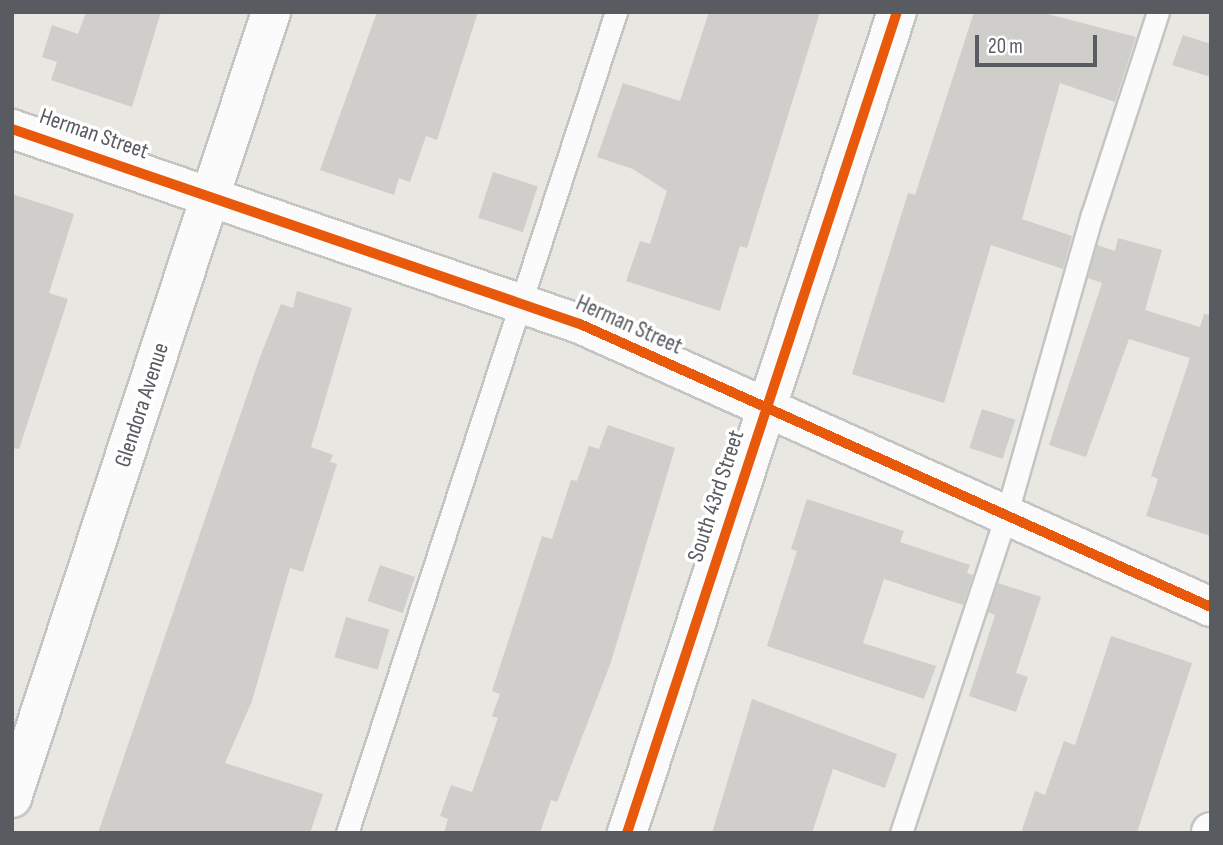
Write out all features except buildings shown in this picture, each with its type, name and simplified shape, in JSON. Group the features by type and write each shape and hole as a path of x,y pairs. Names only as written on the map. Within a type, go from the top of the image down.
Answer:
{"street":[{"name":"Glendora Avenue","path":"12,798 271,12"},
{"name":"South 43rd Street","path":"627,833 897,12"},
{"name":"Herman Street","path":"12,129 211,195 580,324 1211,607"}],"lane":[{"path":"346,833 523,304 616,12"},
{"path":"901,833 1006,516 1091,215 1158,12"}],"cycle path":[{"path":"627,833 897,12"},
{"path":"12,129 580,324 1211,607"}]}
